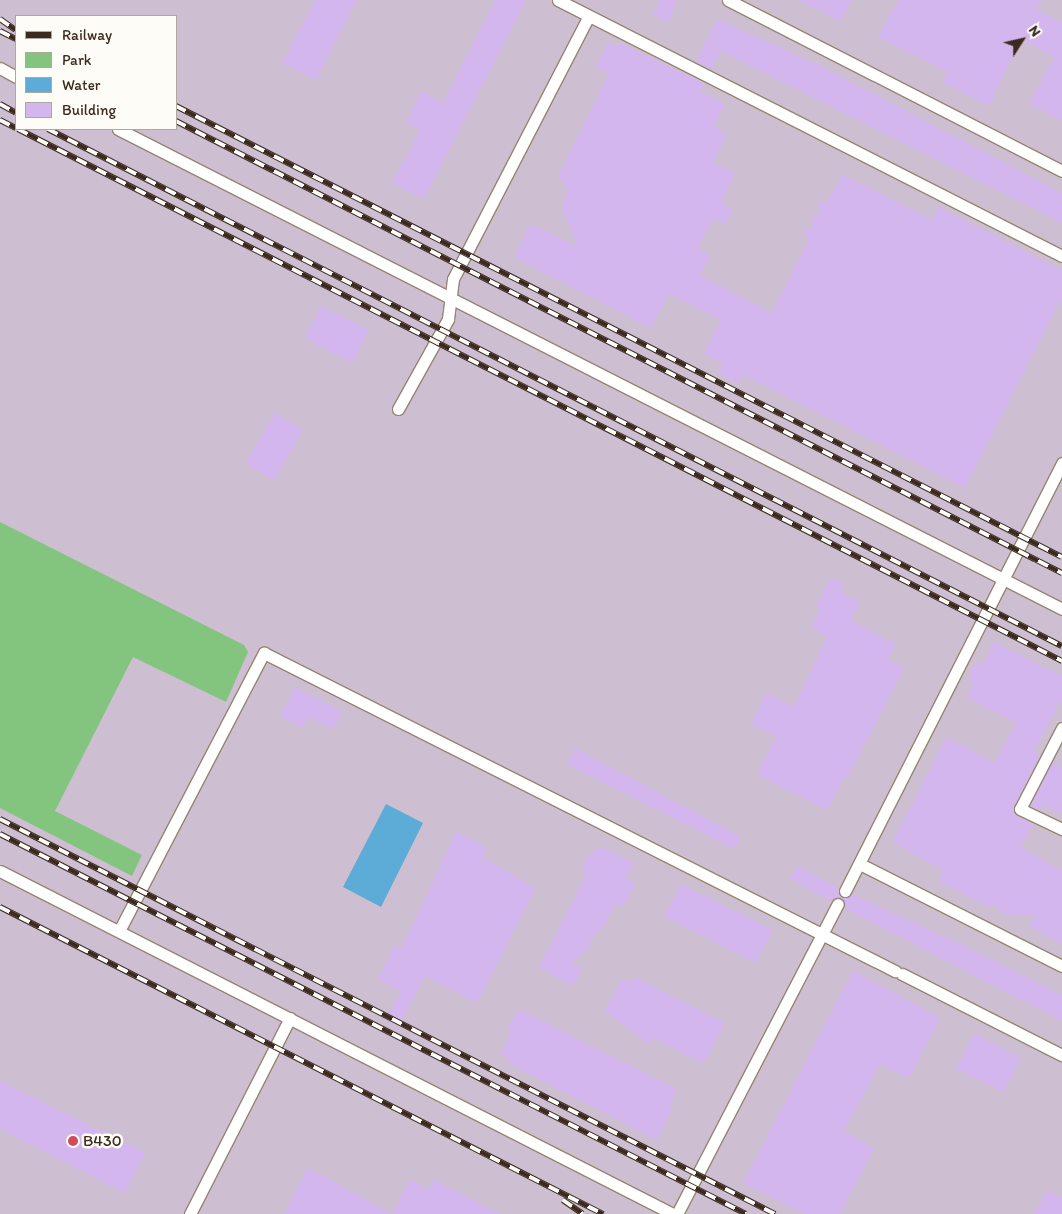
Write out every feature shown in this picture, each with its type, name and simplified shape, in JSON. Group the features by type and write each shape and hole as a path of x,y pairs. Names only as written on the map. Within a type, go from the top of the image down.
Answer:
{"lane":[{"path":"558,0 1062,256"},
{"path":"728,0 1062,171"},
{"path":"398,409 448,319 453,279 589,16"},
{"path":"0,68 15,76"},
{"path":"120,130 1062,609"},
{"path":"845,891 1062,463"},
{"path":"119,931 264,652 1062,1055"},
{"path":"1062,728 1020,809 1062,829"},
{"path":"860,864 1062,966"},
{"path":"0,870 672,1214"},
{"path":"677,1214 838,904"},
{"path":"190,1214 290,1018"}],"shaded area":[{"path":"0,0 1062,0 1062,1214 0,1214"}],"green space":[{"path":"0,522 244,645 248,652 226,702 133,657 55,811 142,855 132,876 0,808"}],"water":[{"path":"386,804 423,823 381,907 343,887"}],"building":[{"path":"315,0 357,0 316,80 282,63"},
{"path":"495,0 526,0 424,199 392,183 420,130 406,123 421,91 443,103"},
{"path":"660,0 677,0 668,23 653,15"},
{"path":"799,0 852,0 841,21"},
{"path":"898,0 1041,0 1036,10 1062,22 1062,121 1029,104 1054,57 1021,39 989,106 942,82 947,72 878,37"},
{"path":"717,19 819,65 1062,193 1062,223 721,51 711,69 696,61"},
{"path":"609,42 618,47 620,43 704,83 700,91 725,104 714,126 727,133 713,162 735,173 722,203 733,210 725,225 713,218 698,249 710,255 700,275 772,313 808,240 804,230 814,226 811,217 821,213 817,204 829,200 842,174 932,220 939,207 1062,270 1062,297 965,488 742,374 737,384 718,373 723,363 704,353 721,320 669,294 651,328 514,257 530,224 577,246 562,207 568,188 559,178 609,73 595,67"},
{"path":"321,306 369,330 352,363 305,338"},
{"path":"274,413 303,429 274,481 246,464"},
{"path":"831,577 844,584 840,591 860,603 851,620 896,644 888,659 904,668 848,777 845,776 827,810 757,775 776,737 751,724 767,692 794,707 827,636 811,628 820,609 816,606"},
{"path":"994,642 1062,676 1062,698 1034,751 1040,755 1013,809 1016,816 1033,824 1021,848 1062,870 1062,944 1029,926 1034,916 1006,915 992,904 990,908 940,882 942,870 893,842 946,737 995,763 1016,723 966,698 973,684 969,677 974,665 985,661"},
{"path":"295,687 342,711 333,729 308,717 303,728 280,716"},
{"path":"575,748 741,837 734,849 567,764"},
{"path":"1053,762 1062,768 1062,814 1043,805 1040,810 1030,806"},
{"path":"456,832 488,848 483,858 536,888 477,1003 425,976 399,1025 387,1019 401,991 378,980 394,946 401,949"},
{"path":"601,847 634,863 626,878 636,884 623,907 616,903 605,925 591,939 589,948 572,963 582,968 573,986 539,967 582,883 585,870 581,868 590,853"},
{"path":"797,866 838,888 841,897 831,901 790,879"},
{"path":"681,884 773,930 756,963 664,916"},
{"path":"852,894 961,944 1062,995 1062,1021 844,908 842,898"},
{"path":"853,970 940,1018 909,1078 880,1064 844,1131 874,1148 840,1214 805,1214 743,1183"},
{"path":"634,977 725,1023 704,1064 653,1038 650,1045 605,1011 622,978 632,982"},
{"path":"519,1009 677,1089 670,1105 673,1106 657,1140 508,1063 510,1058 500,1055 511,1032 507,1029"},
{"path":"974,1033 1021,1058 1003,1092 956,1069"},
{"name":"B430","path":"0,1081 145,1153 125,1193 0,1129"},
{"path":"308,1168 392,1214 284,1214"},
{"path":"410,1179 429,1190 434,1180 501,1214 392,1214"},
{"path":"1047,1190 1062,1197 1062,1214 1034,1214"}],"railway":[{"path":"0,19 15,29"},
{"path":"0,31 15,38"},
{"path":"0,104 15,112"},
{"path":"178,107 1062,557"},
{"path":"0,120 15,128"},
{"path":"178,122 1062,573"},
{"path":"20,130 1062,661"},
{"path":"50,130 1062,646"},
{"path":"0,819 775,1214"},
{"path":"0,834 746,1214"},
{"path":"0,907 603,1214"},
{"path":"563,1200 583,1214"}],"place":[{"name":"B430","path":"73,1141"}]}
